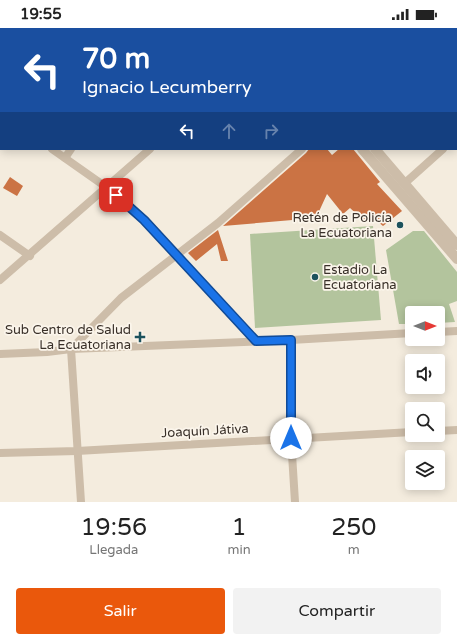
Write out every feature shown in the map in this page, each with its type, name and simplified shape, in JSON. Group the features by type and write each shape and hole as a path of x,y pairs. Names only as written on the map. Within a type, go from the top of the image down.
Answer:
{"street":[{"path":"53,150 106,187 144,220 256,341"},
{"path":"65,158 70,150"},
{"path":"0,280 30,256 149,150"},
{"path":"81,502 70,349 121,298 218,223 301,150"},
{"path":"363,150 457,259"},
{"path":"376,150 457,245"},
{"path":"405,183 442,150"},
{"path":"0,235 30,256"},
{"path":"445,332 457,331"},
{"path":"0,354 47,352 70,349 291,340 405,333"},
{"path":"291,340 291,438 295,502"},
{"path":"445,431 457,430"},
{"name":"Joaquín Játiva","path":"0,453 77,451 405,432"}],"green space":[{"name":"Estadio La Ecuatoriana","path":"373,226 381,320 255,328 250,234"},
{"path":"413,231 424,231 457,272 457,301 449,304 455,322 445,323 445,306 405,306 405,324 399,324 386,250"}],"building":[{"path":"308,150 328,150 332,155 338,150 354,150 380,182 377,184 402,211 383,226 377,221 363,220 350,208 343,214 327,194 316,218 223,226"},
{"path":"10,177 23,186 17,196 3,188"},
{"path":"218,230 228,261 221,261 217,244 196,261 188,253"}],"place":[{"name":"Retén de Policía La Ecuatoriana","path":"400,225"},
{"name":"Estadio La Ecuatoriana","path":"315,277"},
{"name":"Sub Centro de Salud La Ecuatoriana","path":"140,337"}],"route":[{"path":"116,195 144,220 256,341 291,340 291,438"}]}
